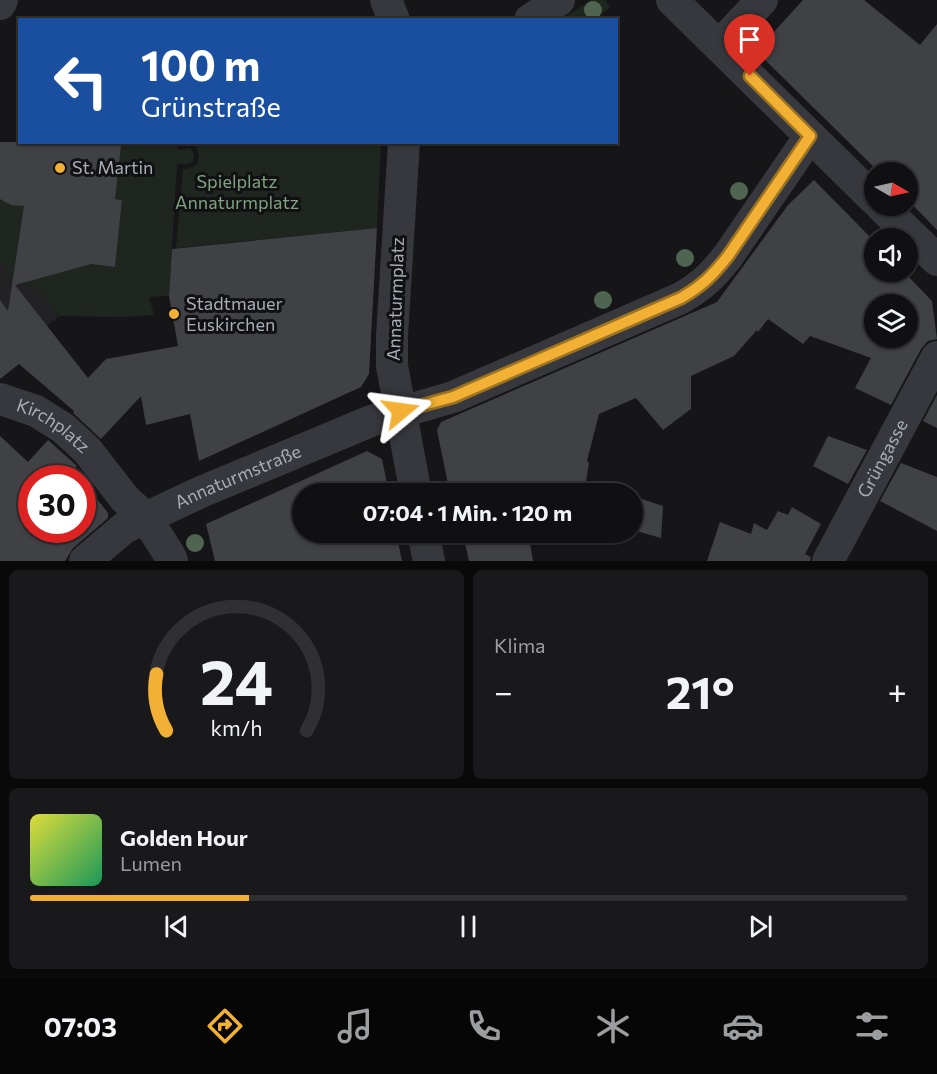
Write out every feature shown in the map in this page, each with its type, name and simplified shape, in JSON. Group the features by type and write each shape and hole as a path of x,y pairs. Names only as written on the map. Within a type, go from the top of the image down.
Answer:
{"street":[{"path":"0,4 2,0"},
{"path":"386,0 393,18"},
{"path":"533,18 559,0"},
{"path":"672,0 864,189"},
{"path":"719,46 762,0"},
{"path":"401,411 453,397 697,289 714,274 728,256 810,136"},
{"name":"Annaturmplatz","path":"404,144 392,366 414,483"},
{"path":"891,216 937,260"},
{"name":"Grüngasse","path":"828,561 937,357"},
{"name":"Kirchplatz","path":"0,399 36,411 63,428 87,450 125,499 146,518 170,554 172,561"},
{"name":"Annaturmstraße","path":"85,561 124,528 222,483 401,411"},
{"path":"425,543 429,561"}],"shaded area":[{"path":"0,261 16,280 39,290 59,316 47,326 55,337 2,377 0,374"}],"green space":[{"path":"591,0 605,0 610,8 595,18 564,18"},
{"path":"116,144 176,144 178,150 189,148 194,154 192,162 177,164 169,296 149,297 154,315 59,316 39,290 16,280 0,261 0,191 23,202 23,206 32,207 96,237 93,264 115,267 122,200 111,197 118,172 120,146"},
{"name":"Spielplatz Annaturmplatz","path":"186,144 381,144 377,228 176,248 183,169 188,169 198,162 199,155 195,146"}],"building":[{"path":"803,0 864,0 920,45 937,24 937,230 918,210 918,162 869,162 762,57 762,45"},
{"path":"0,142 116,144 116,146 121,146 115,199 122,200 115,267 91,264 15,285 88,378 106,359 178,346 169,296 172,249 377,228 369,374 361,387 199,461 190,414 146,425 141,396 101,439 73,413 74,411 19,364 0,379 0,300 8,311 24,206 11,205 0,199"},
{"path":"814,180 864,231 864,282 914,282 932,301 937,339 928,341 921,349 891,405 855,388 871,358 810,336 803,344 768,319 734,356 691,376 691,409 663,430 636,398 599,414 587,461 589,463 586,483 448,483 437,430 441,422 717,302 788,205"},
{"path":"937,395 937,428 923,421"},
{"path":"0,436 28,462 48,440 76,465 18,465 18,543 79,543 65,561 0,561"},
{"path":"828,436 867,450 848,484 813,466"},
{"path":"367,451 382,459 387,483 296,483"},
{"path":"901,463 937,477 937,531 880,501"},
{"path":"292,485 292,543 398,543 402,561 215,561 206,524"},
{"path":"96,498 108,513 108,518 96,528"},
{"path":"643,499 663,506 661,538 643,533"},
{"path":"792,507 821,524 805,554 811,557 810,561 707,561 720,522 751,534 754,523 767,530 778,511 788,515"},
{"path":"465,543 530,543 533,561 469,561"}],"place":[{"name":"St. Martin","path":"60,168"},
{"name":"Stadtmauer Euskirchen","path":"174,314"}],"route":[{"path":"401,411 453,397 681,298 697,289 714,274 810,136 750,76"}]}
